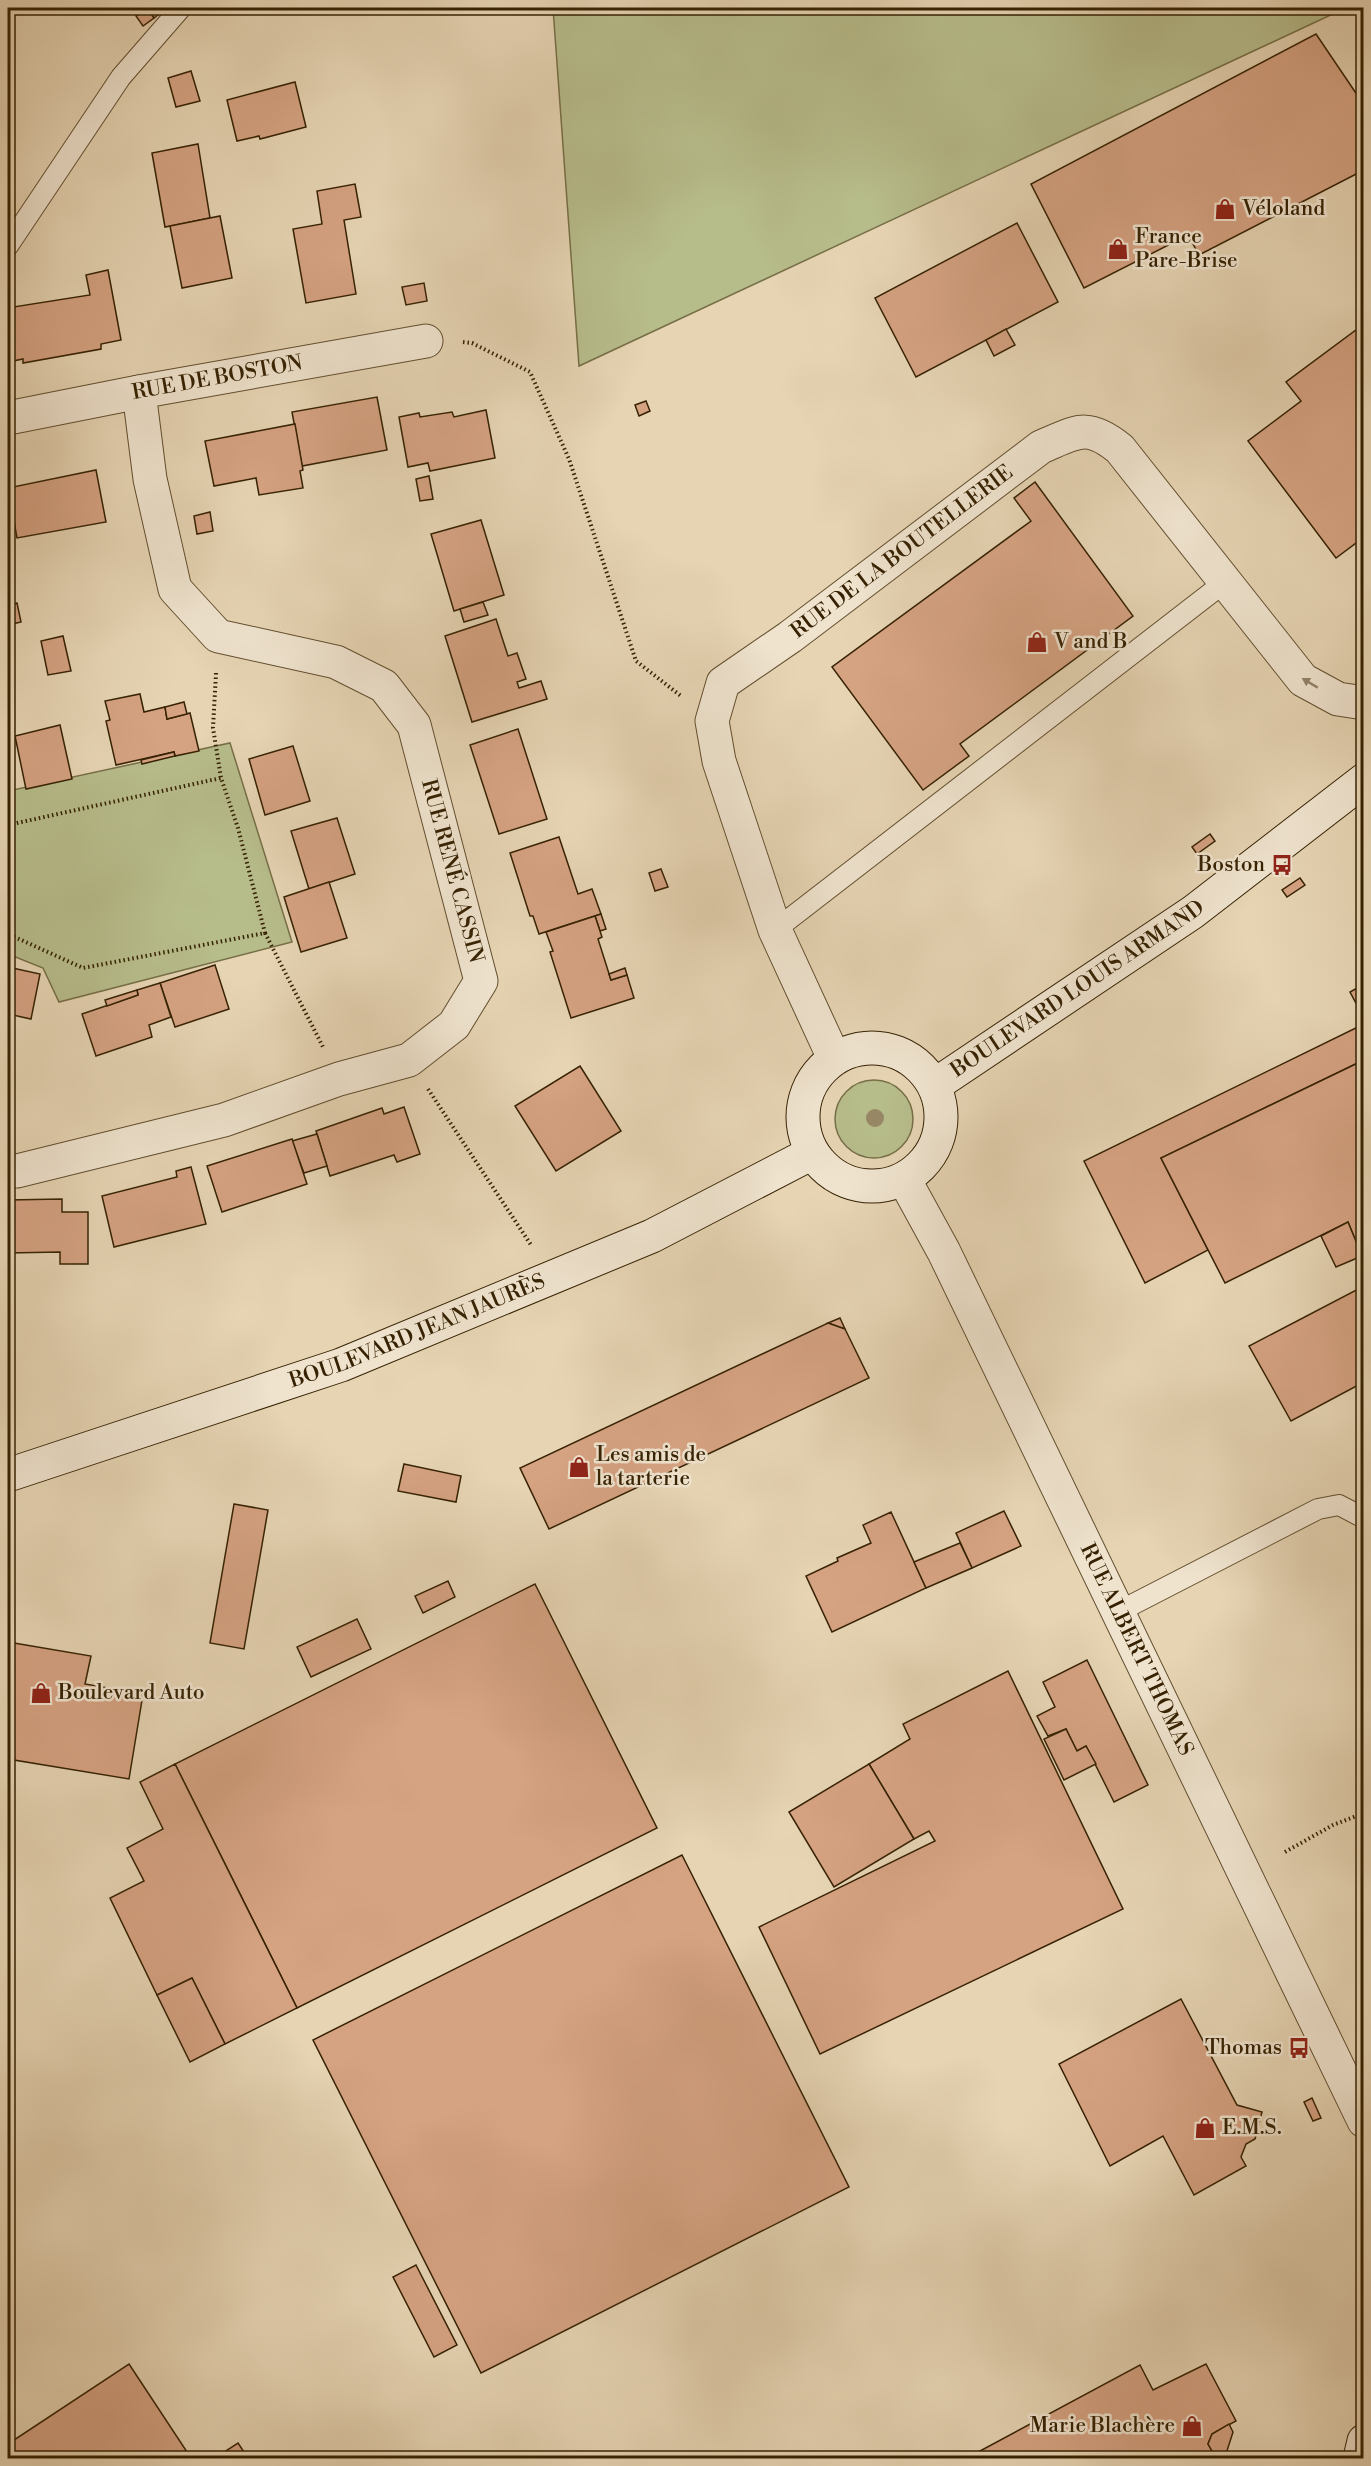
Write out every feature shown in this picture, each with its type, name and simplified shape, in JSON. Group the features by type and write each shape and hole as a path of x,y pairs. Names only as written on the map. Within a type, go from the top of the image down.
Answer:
{"street":[{"name":"RUE DE BOSTON","path":"8,418 139,392 426,341"},
{"path":"139,392 150,480 175,589 218,636"},
{"name":"RUE DE LA BOUTELLERIE","path":"834,1058 775,930 719,761 712,721 723,683 798,631 1041,447 1080,430 1104,436 1120,449 1303,680 1338,699 1364,703"},
{"name":"RUE RENÉ CASSIN","path":"8,1170 17,1171 224,1120 339,1079 409,1060 454,1025 481,981 414,725 384,686 336,662 218,636"},
{"name":"BOULEVARD LOUIS ARMAND","path":"935,1085 1193,912 1364,780"},
{"path":"879,1047 902,1053 921,1066 935,1085 942,1106 942,1128 934,1149 922,1166 904,1179 884,1186 863,1186 843,1181 826,1169 812,1153 804,1133 803,1112 807,1091 818,1072 834,1058 856,1049 879,1047"},
{"name":"BOULEVARD JEAN JAURÈS","path":"8,1474 341,1365 652,1236 812,1153"},
{"name":"RUE ALBERT THOMAS","path":"904,1179 944,1252 1364,2121"},
{"path":"1360,2458 1364,2441"}],"lane":[{"path":"8,246 121,78 181,8"},
{"path":"775,930 1226,582"},
{"path":"1118,1612 1318,1509 1339,1505 1364,1518"}],"path":[{"path":"426,341 472,343 530,372 569,459 636,661 712,721"},
{"path":"218,636 213,728 221,778 238,828 265,933 339,1079"},
{"path":"8,825 221,778"},
{"path":"8,934 83,968 265,933"},
{"path":"409,1060 535,1251"},
{"path":"1285,1852 1334,1825 1364,1813"}],"green space":[{"path":"553,8 1331,8 1335,13 579,366"},
{"path":"230,743 292,942 59,1002 43,968 8,954 8,791"},
{"path":"874,1080 889,1083 906,1097 913,1119 910,1134 896,1151 874,1158 859,1155 842,1141 835,1119 838,1104 852,1087"}],"building":[{"path":"147,8 167,8 154,18"},
{"path":"147,8 154,18 143,26 136,16"},
{"path":"1316,34 1364,105 1364,170 1199,255 1188,235 1084,288 1031,184"},
{"path":"191,71 200,101 176,107 168,78"},
{"path":"295,82 306,127 260,139 259,136 237,141 227,100"},
{"path":"198,144 210,218 165,227 152,153"},
{"path":"355,184 361,217 344,220 356,294 306,303 293,229 322,224 317,191"},
{"path":"220,216 232,278 182,288 170,226"},
{"path":"1017,223 1058,302 916,377 875,298"},
{"path":"108,270 121,340 101,344 101,349 23,363 23,359 8,362 8,313 14,312 13,307 90,295 86,275"},
{"path":"424,283 427,301 406,305 402,287"},
{"path":"1364,324 1364,537 1336,558 1248,441 1301,401 1286,382"},
{"path":"1006,329 1015,345 994,356 986,340"},
{"path":"377,397 387,450 302,466 292,412"},
{"path":"646,401 650,411 639,416 635,405"},
{"path":"486,410 495,458 430,471 428,463 408,467 399,417 419,413 420,417 452,412 454,417"},
{"path":"295,424 303,470 300,471 303,488 259,495 256,478 214,486 205,441"},
{"path":"96,470 106,522 17,538 8,488"},
{"path":"429,476 433,499 420,501 416,479"},
{"path":"1035,482 1133,616 960,744 969,756 923,790 832,667 1031,521 1014,498"},
{"path":"8,485 15,526 8,527"},
{"path":"210,512 213,531 197,534 194,516"},
{"path":"481,520 504,595 454,611 431,534"},
{"path":"483,602 488,615 464,622 460,609"},
{"path":"17,603 21,622 8,625 8,606"},
{"path":"496,619 508,656 517,653 526,679 517,682 519,688 541,681 547,699 472,722 445,636"},
{"path":"63,636 71,671 48,675 41,641"},
{"path":"140,694 144,712 165,707 167,719 190,713 199,751 175,756 174,752 116,765 106,721 110,720 105,701"},
{"path":"184,702 187,714 167,719 165,707"},
{"path":"60,725 72,779 26,789 15,736"},
{"path":"518,729 547,819 499,834 470,745"},
{"path":"293,746 310,801 265,815 249,759"},
{"path":"174,752 175,756 142,764 141,760"},
{"path":"337,818 355,874 309,889 291,831"},
{"path":"1210,834 1215,841 1197,854 1192,847"},
{"path":"559,837 578,894 592,889 601,914 539,934 533,916 530,916 510,853"},
{"path":"661,869 668,887 655,891 649,873"},
{"path":"1300,878 1305,885 1287,897 1282,890"},
{"path":"329,882 347,938 301,952 284,897"},
{"path":"601,914 606,929 600,931 595,916"},
{"path":"595,916 602,937 598,939 611,980 627,975 634,998 571,1018 546,932"},
{"path":"215,965 229,1009 175,1027 160,983"},
{"path":"8,967 40,974 31,1019 8,1014"},
{"path":"625,968 627,975 611,980 609,974"},
{"path":"160,983 171,1017 149,1025 152,1037 96,1056 82,1014 138,995 137,990"},
{"path":"1364,984 1364,1018 1350,992"},
{"path":"137,990 138,995 107,1006 105,1000"},
{"path":"1364,1024 1364,1060 1161,1158 1208,1250 1145,1283 1084,1161"},
{"path":"1364,1060 1364,1255 1362,1256 1348,1222 1225,1283 1161,1158"},
{"path":"580,1066 621,1131 556,1171 515,1106"},
{"path":"404,1107 420,1154 397,1162 394,1155 330,1176 316,1131 382,1108 384,1114"},
{"path":"317,1134 327,1166 304,1173 292,1141"},
{"path":"292,1139 307,1184 222,1212 207,1166"},
{"path":"191,1167 206,1224 114,1247 102,1196 177,1177 176,1171"},
{"path":"62,1199 62,1212 88,1212 88,1264 60,1264 60,1252 8,1253 8,1200"},
{"path":"1348,1222 1362,1256 1336,1267 1321,1236"},
{"path":"1364,1286 1364,1382 1291,1421 1249,1346"},
{"path":"840,1318 845,1329 828,1323"},
{"path":"828,1323 845,1329 869,1378 549,1529 520,1468"},
{"path":"404,1464 461,1476 456,1502 398,1491"},
{"path":"234,1504 268,1510 244,1649 210,1643"},
{"path":"1004,1511 1021,1546 972,1568 956,1533"},
{"path":"891,1512 926,1588 832,1632 806,1576 838,1561 837,1558 871,1543 863,1525"},
{"path":"960,1543 972,1568 926,1588 914,1562"},
{"path":"448,1581 455,1597 423,1613 415,1596"},
{"path":"535,1584 657,1828 297,2008 175,1764"},
{"path":"357,1619 371,1649 311,1677 297,1647"},
{"path":"8,1642 91,1656 85,1684 143,1694 129,1779 8,1759"},
{"path":"1087,1660 1148,1785 1114,1802 1086,1746 1077,1751 1066,1729 1048,1736 1037,1716 1055,1707 1043,1682"},
{"path":"1008,1671 1123,1909 820,2054 759,1927 935,1841 929,1831 914,1839 869,1764 910,1739 903,1724"},
{"path":"1066,1729 1077,1751 1086,1746 1096,1764 1064,1780 1044,1739"},
{"path":"175,1764 297,2008 225,2044 192,1978 157,1995 110,1898 144,1881 127,1848 163,1829 140,1782"},
{"path":"869,1764 914,1839 834,1887 789,1812"},
{"path":"682,1855 849,2187 481,2373 313,2040"},
{"path":"192,1978 225,2044 190,2062 157,1995"},
{"path":"1181,1999 1237,2105 1262,2112 1255,2139 1246,2144 1241,2157 1246,2166 1194,2195 1163,2136 1110,2166 1059,2064"},
{"path":"1312,2098 1321,2118 1313,2121 1304,2102"},
{"path":"416,2265 457,2345 434,2357 393,2277"},
{"path":"129,2364 191,2458 8,2458 8,2444"},
{"path":"1206,2364 1236,2421 1212,2434 1208,2444 1216,2458 967,2458 1140,2365 1153,2390"},
{"path":"1229,2424 1233,2432 1225,2457 1216,2458 1208,2444 1212,2434"},
{"path":"238,2443 248,2458 215,2458"}],"place":[{"name":"Véloland","path":"1225,209"},
{"name":"France Pare-Brise","path":"1118,249"},
{"name":"V and B","path":"1037,642"},
{"name":"Boston","path":"1282,865"},
{"name":"Les amis de la tarterie","path":"579,1467"},
{"name":"Boulevard Auto","path":"41,1693"},
{"name":"Thomas","path":"1299,2048"},
{"name":"E.M.S.","path":"1205,2128"},
{"name":"Marie Blachère","path":"1192,2426"}]}
